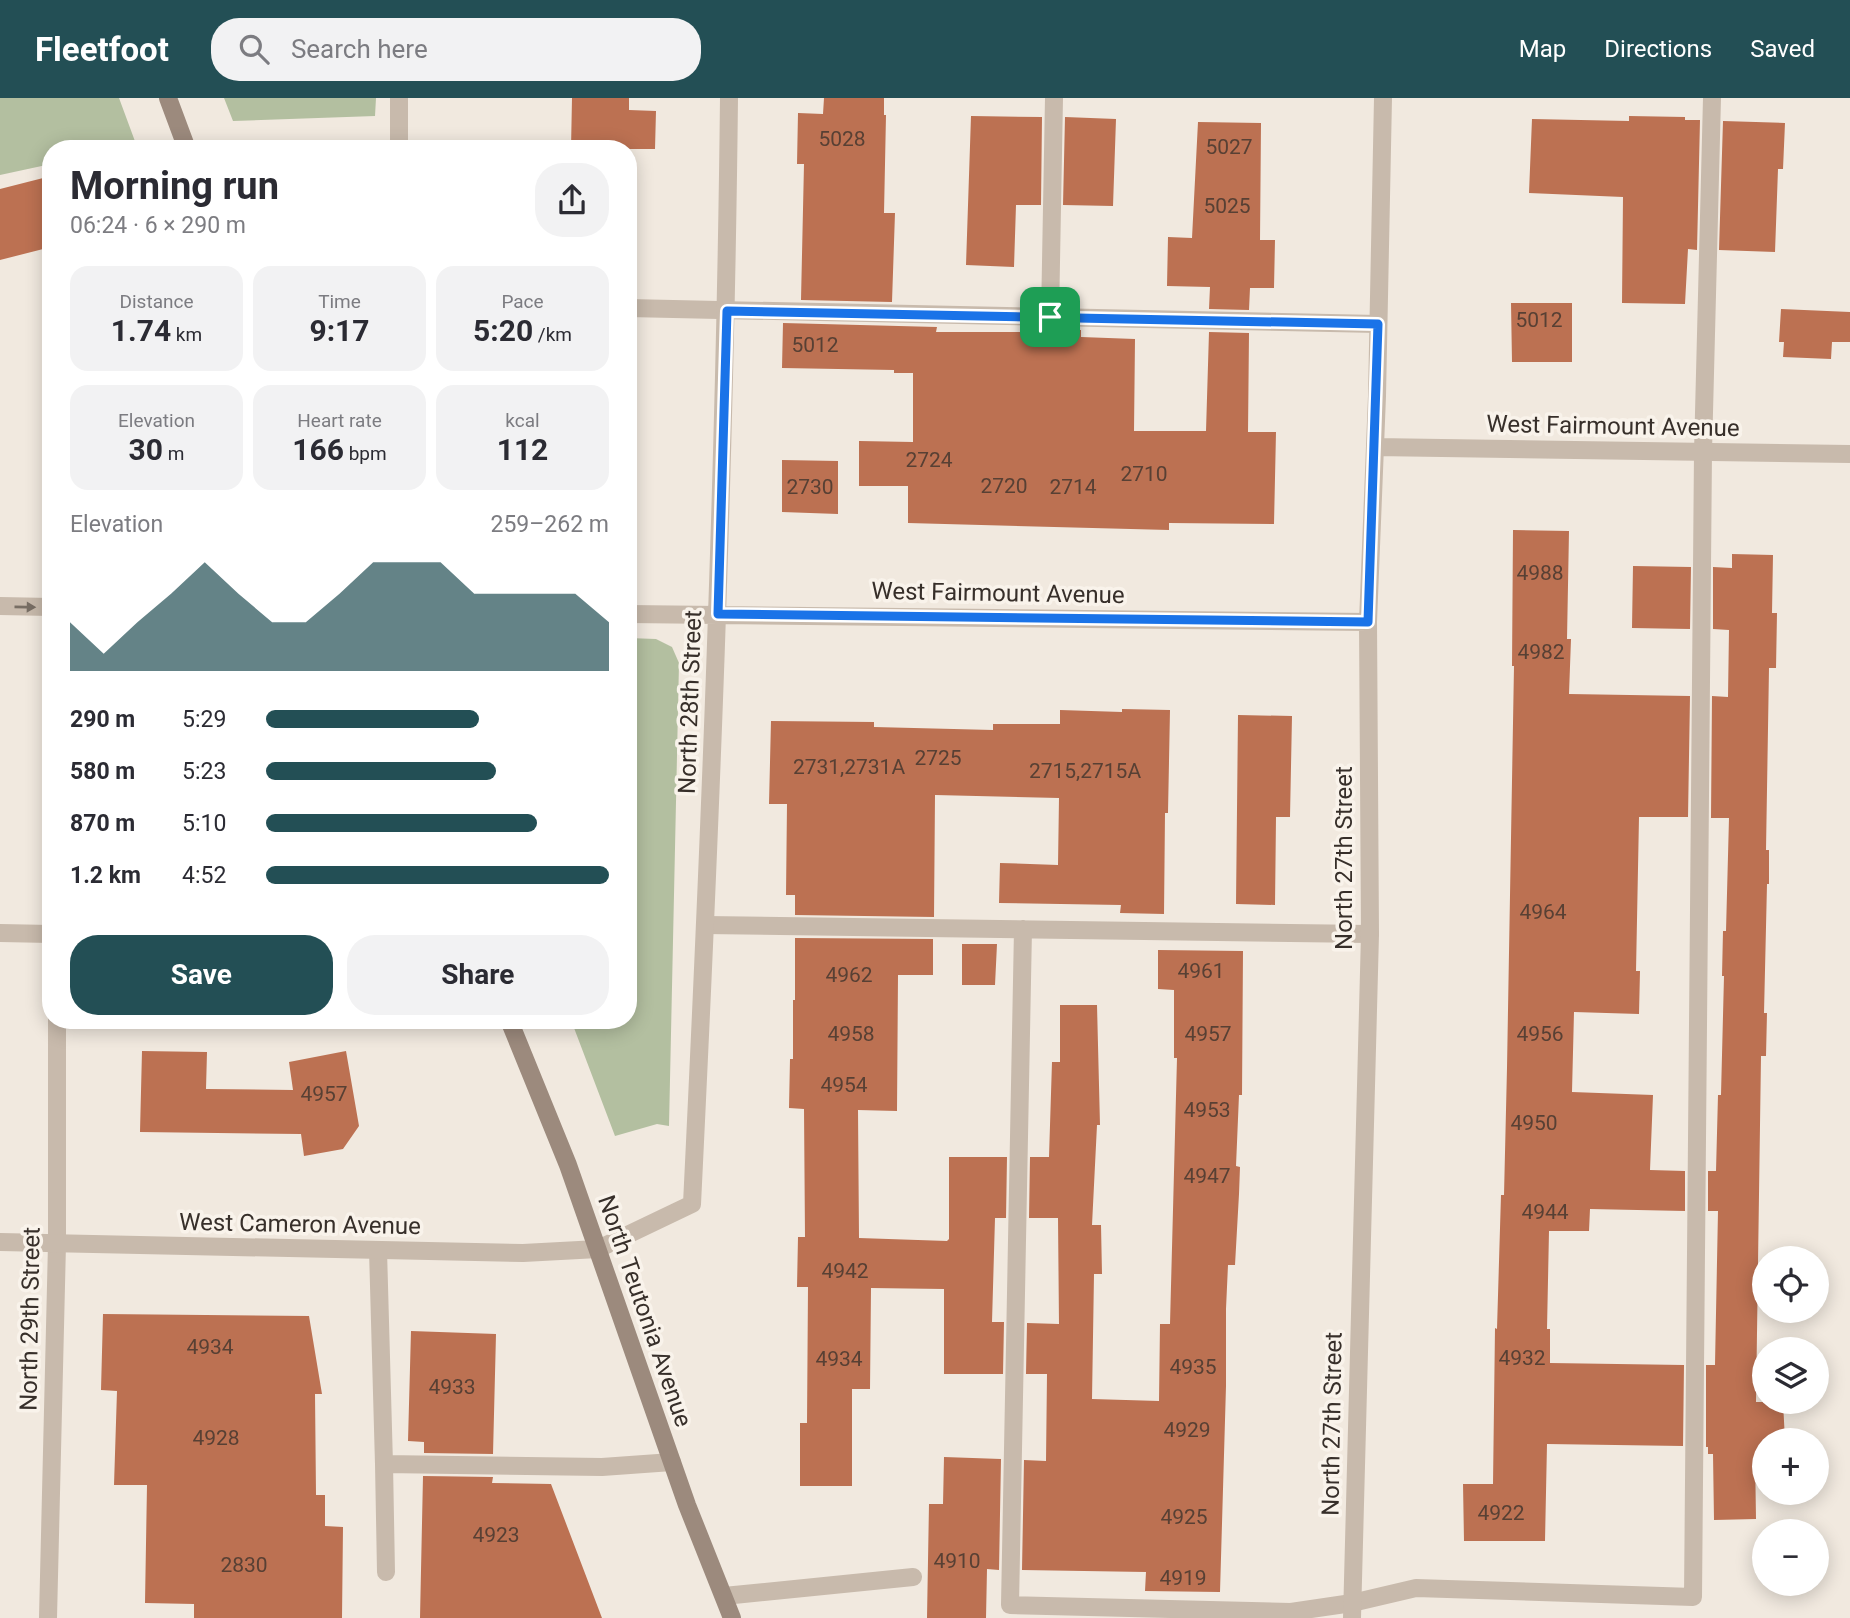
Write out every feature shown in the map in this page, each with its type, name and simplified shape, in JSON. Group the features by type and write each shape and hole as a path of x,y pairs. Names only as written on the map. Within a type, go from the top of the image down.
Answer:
{"main road":[{"path":"168,98 184,140"},
{"name":"North Teutonia Avenue","path":"513,1029 568,1165 673,1462 732,1618"}],"street":[{"path":"399,98 399,140"},
{"name":"North 28th Street","path":"598,1249 692,1204 718,614 727,311 729,98"},
{"path":"1050,317 1054,98"},
{"name":"North 27th Street","path":"1352,1611 1370,934 1368,622 1383,98"},
{"path":"1023,929 1010,1605 1352,1611 1416,1588 1693,1597 1703,452 1712,98"},
{"path":"637,308 1378,324"},
{"name":"West Fairmount Avenue","path":"1375,447 1850,454"},
{"path":"0,606 42,607"},
{"name":"West Fairmount Avenue","path":"637,614 1368,622"},
{"path":"705,925 1370,934"},
{"path":"0,933 42,933"},
{"name":"North 29th Street","path":"48,1618 57,1244 57,1029"},
{"name":"West Cameron Avenue","path":"0,1242 523,1253 598,1249"},
{"path":"378,1250 386,1572"},
{"path":"384,1464 602,1467 673,1462"},
{"path":"724,1596 913,1577"}],"green space":[{"path":"0,98 119,98 135,140 42,140 42,166 0,175"},
{"path":"224,98 376,98 375,116 233,121"},
{"path":"637,638 656,639 672,647 679,663 669,1126 657,1124 615,1136 574,1029 637,1029"}],"building":[{"path":"572,98 629,98 629,110 656,111 655,149 637,149 637,140 571,140"},
{"path":"824,98 884,98 884,213 895,213 892,302 801,300 804,164 797,164 798,113 823,114"},
{"path":"971,116 1042,117 1041,205 1016,205 1014,267 966,265"},
{"path":"1629,116 1685,117 1685,120 1700,120 1697,250 1688,249 1685,304 1622,303 1623,197 1529,193 1532,119 1629,121"},
{"path":"1065,117 1116,119 1113,206 1063,205"},
{"path":"1723,121 1785,123 1783,169 1778,169 1775,252 1719,250"},
{"path":"1198,122 1261,123 1260,240 1275,240 1274,288 1250,288 1249,310 1209,309 1210,287 1167,286 1168,237 1192,238"},
{"path":"42,178 42,249 0,260 0,189"},
{"path":"1511,303 1572,303 1572,362 1512,362"},
{"path":"1781,309 1850,312 1850,342 1832,342 1831,359 1783,357 1784,342 1779,342"},
{"path":"783,323 937,327 936,332 1081,330 1081,337 1135,339 1134,431 1206,431 1209,332 1249,333 1248,432 1276,432 1274,524 1169,523 1169,530 908,523 908,486 859,486 859,441 913,442 913,373 894,373 894,370 782,368"},
{"path":"782,460 838,461 838,514 782,512"},
{"path":"1513,530 1569,531 1569,694 1690,696 1688,817 1639,817 1636,971 1640,971 1639,1014 1574,1012 1572,1092 1653,1095 1650,1170 1685,1171 1685,1211 1590,1209 1589,1231 1549,1231 1547,1329 1550,1329 1550,1363 1684,1365 1683,1446 1547,1444 1545,1541 1464,1541 1463,1484 1493,1484 1495,1328 1497,1329 1501,1195 1504,1195 1507,1068 1514,666"},
{"path":"1732,554 1773,555 1772,613 1777,613 1776,668 1769,668 1766,850 1769,850 1769,884 1764,1013 1767,1013 1766,1056 1761,1056 1758,1246 1752,1246 1752,1323 1757,1323 1757,1337 1752,1337 1752,1414 1784,1414 1784,1428 1752,1428 1752,1505 1756,1505 1756,1519 1714,1520 1713,1454 1708,1454 1706,1447 1706,1365 1715,1365 1718,1211 1708,1211 1708,1171 1716,1171 1718,1095 1721,1095 1723,931 1726,931 1729,818 1711,818 1712,696 1728,697 1729,630 1713,629 1713,567 1732,568"},
{"path":"1633,566 1691,567 1690,629 1632,628"},
{"path":"1122,709 1170,710 1164,914 1120,913 1121,905 999,903 1000,863 1058,865 1059,798 935,795 934,917 795,915 795,895 786,895 787,804 769,804 771,721 874,722 874,727 993,730 993,724 1060,724 1060,710 1122,712"},
{"path":"1238,715 1292,716 1290,817 1276,817 1275,905 1236,904"},
{"path":"795,938 933,939 933,975 898,975 897,1111 858,1110 859,1238 947,1241 949,1157 1007,1157 1006,1218 995,1218 992,1322 1004,1322 1003,1374 944,1374 944,1289 871,1288 870,1389 852,1389 852,1486 800,1486 800,1423 807,1423 808,1287 797,1287 798,1237 805,1237 804,1109 789,1108 790,1059 793,1059"},
{"path":"962,944 997,944 995,985 962,985"},
{"path":"1158,950 1243,951 1242,1095 1239,1095 1236,1166 1240,1167 1235,1265 1228,1265 1220,1592 1145,1591 1146,1572 1022,1570 1024,1460 1046,1461 1047,1374 1026,1374 1027,1323 1059,1324 1058,1218 1029,1218 1030,1157 1049,1157 1052,1062 1060,1062 1060,1005 1097,1005 1100,1125 1097,1125 1092,1225 1101,1225 1102,1274 1094,1274 1092,1399 1159,1401 1160,1324 1170,1324 1177,1058 1174,1058 1174,990 1158,989"},
{"path":"142,1051 207,1052 206,1089 293,1090 289,1062 346,1051 359,1126 343,1149 304,1156 301,1134 140,1132"},
{"path":"103,1314 309,1316 322,1394 315,1394 316,1495 325,1495 325,1526 343,1527 342,1618 194,1618 194,1604 145,1603 147,1485 114,1485 117,1391 101,1390"},
{"path":"411,1331 496,1334 493,1454 424,1453 424,1442 408,1441"},
{"path":"944,1457 1001,1459 999,1570 987,1569 986,1618 927,1618 929,1504 943,1504"},
{"path":"423,1476 493,1477 492,1483 551,1484 602,1618 420,1618"}],"route":[{"path":"727,311 1050,317 1378,324 1368,622 718,614 727,311"}]}
